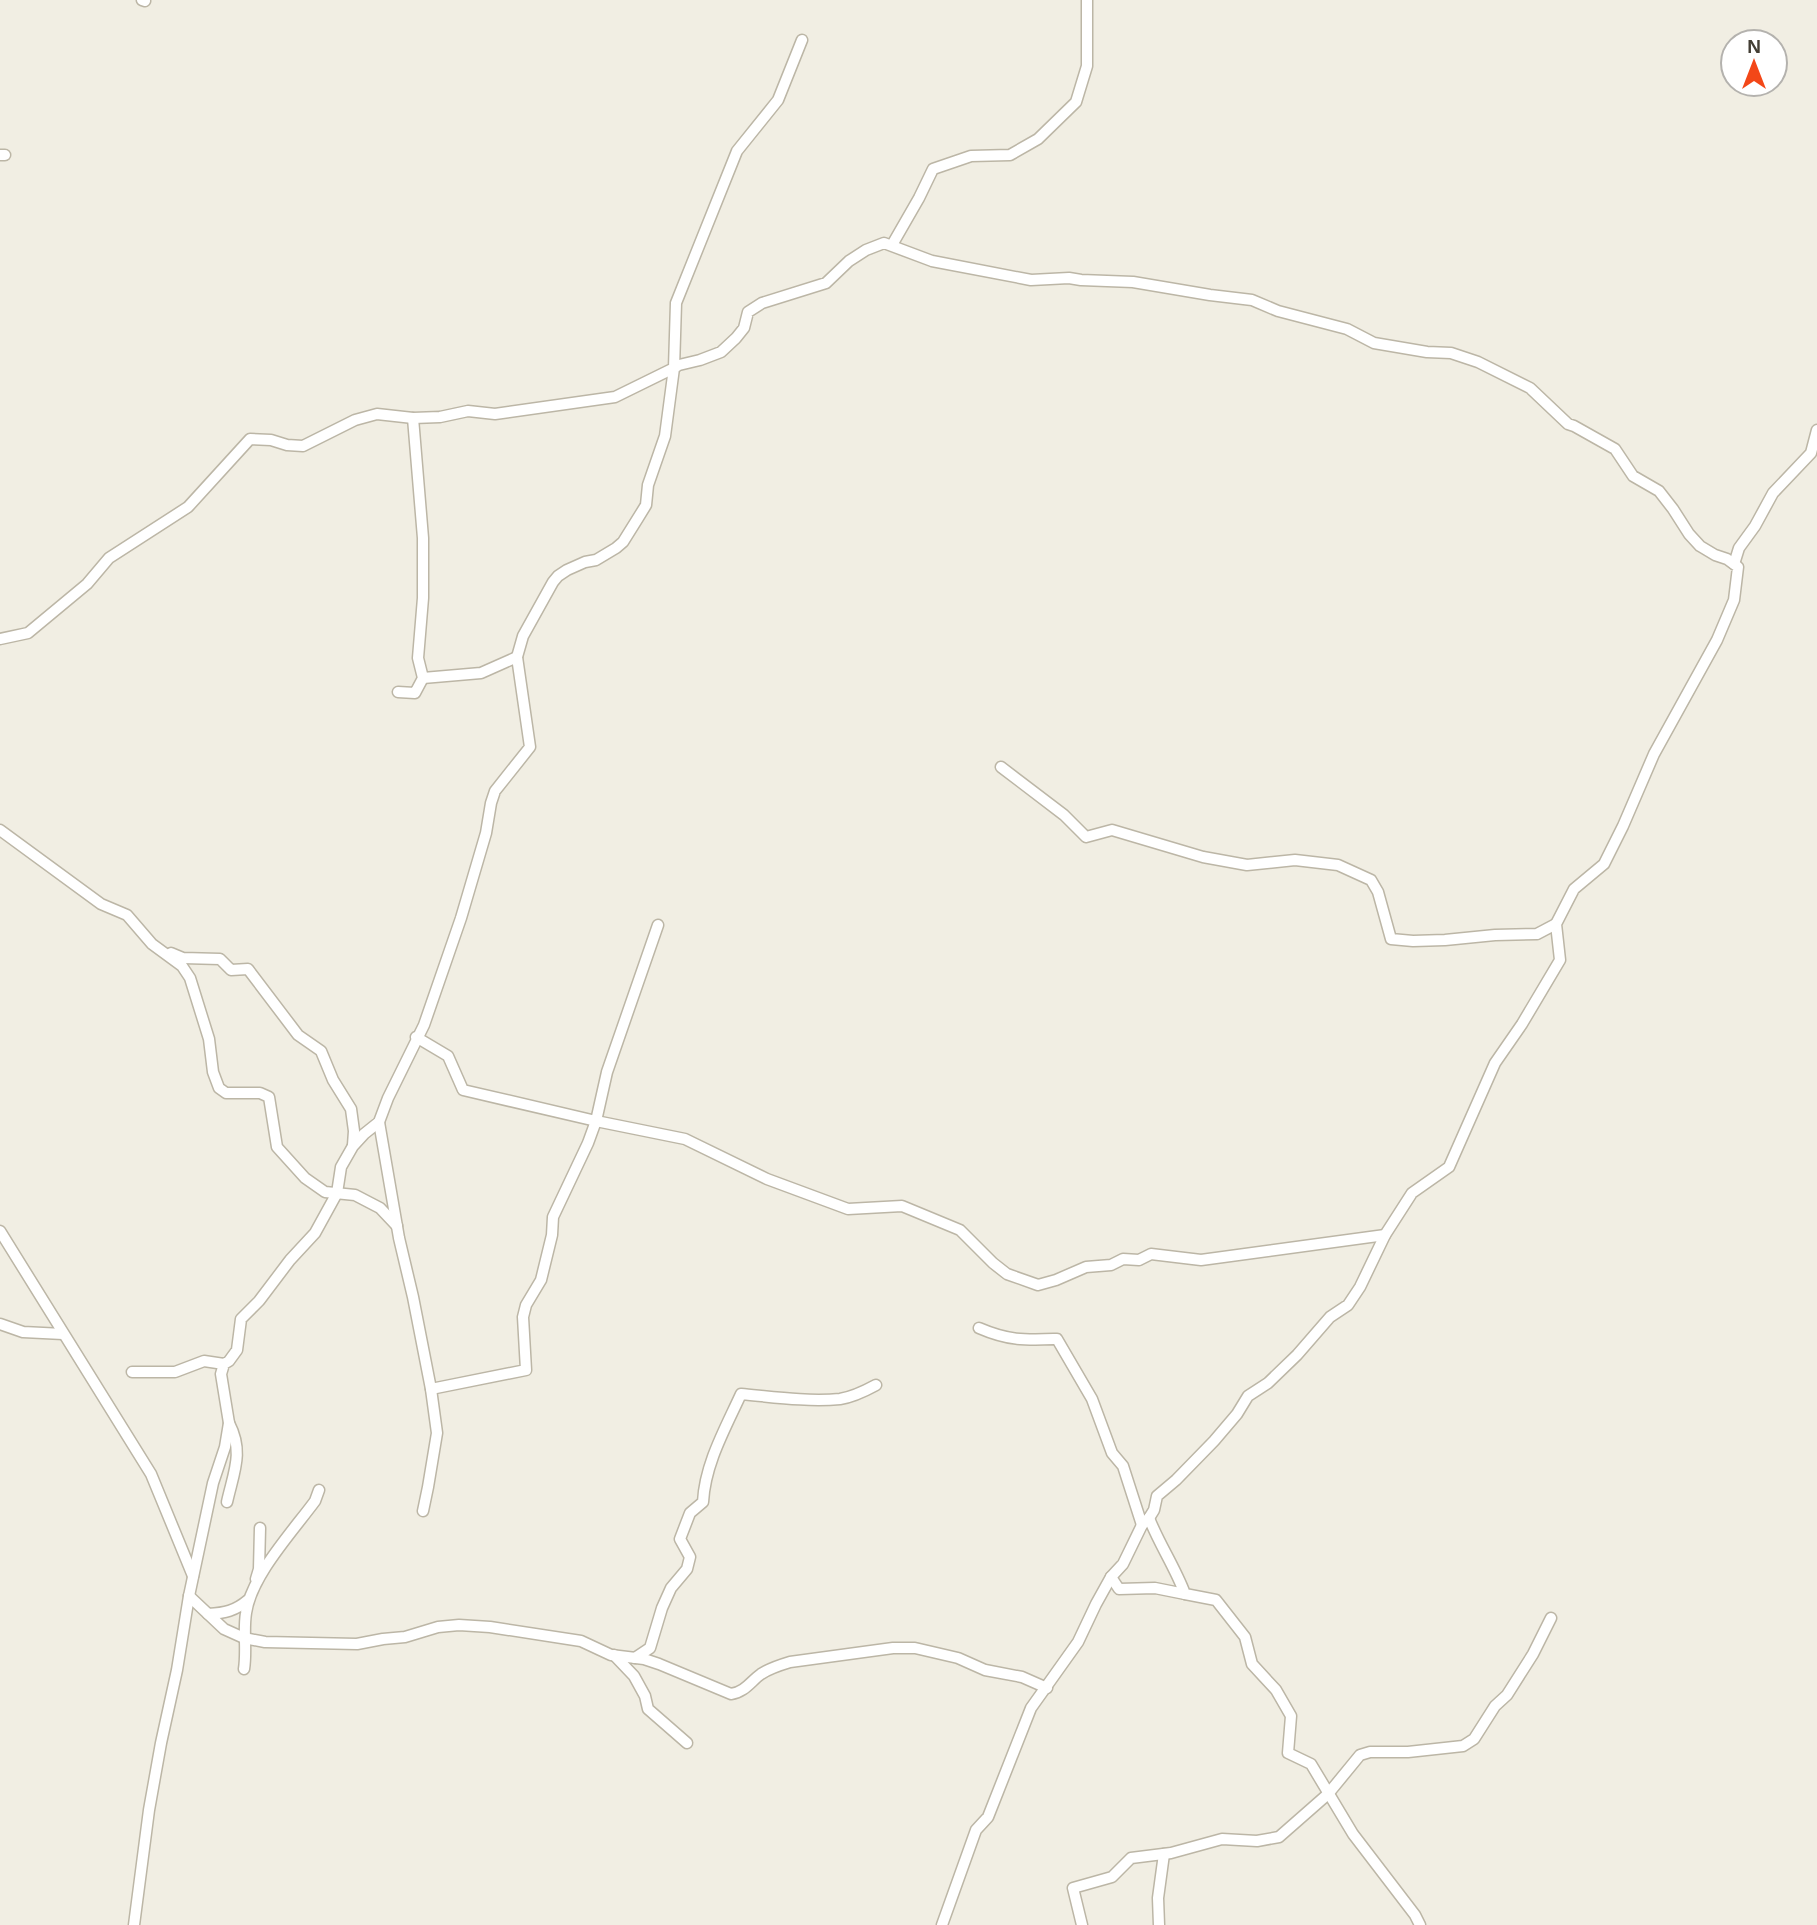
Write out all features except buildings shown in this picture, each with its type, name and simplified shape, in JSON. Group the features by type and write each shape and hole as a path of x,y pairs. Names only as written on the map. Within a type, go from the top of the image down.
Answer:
{"street":[{"path":"892,245 933,169 971,156 1010,155 1038,139 1076,102 1087,66 1087,0"},
{"path":"423,1511 437,1433 431,1389 397,1226 379,1122 416,1037 424,1025 461,918 486,833 495,791 530,747 517,657 523,636 553,582 567,570 596,560 617,548 646,505 648,485 664,436 674,368 676,303 737,151 778,100 802,40"},
{"path":"0,639 28,633 87,584 109,558 188,507 250,439 303,446 355,420 377,414 413,418 440,417 468,411 495,414 615,397 679,365 721,352 744,328 748,312 762,303 826,283 849,261 884,243 932,261 1031,280 1069,278 1133,282 1244,298 1278,311 1347,329 1374,342 1451,354 1478,362 1530,388 1568,424 1615,449 1633,476 1659,491 1689,534 1700,545 1738,567 1734,600 1717,640 1654,754 1604,864 1574,889 1556,925 1559,960 1522,1024 1495,1063 1449,1167 1412,1193 1385,1235 1360,1287 1348,1305 1330,1317 1268,1383 1248,1396 1214,1441 1157,1496 1154,1510 1123,1564 1111,1577 1078,1642 1031,1708 988,1817 976,1830 942,1925"},
{"path":"398,692 415,693 423,678 418,658 423,598 423,538 413,418"},
{"path":"1734,564 1739,548 1773,493 1811,453 1817,430"},
{"path":"423,678 481,673 517,657"},
{"path":"1001,766 1065,815 1086,837 1112,830 1203,857 1247,865 1295,860 1338,865 1371,880 1378,892 1391,939 1445,940 1537,934 1556,925"},
{"path":"0,830 101,904 127,915 152,944 182,966 190,978 209,1040 213,1072 219,1088 226,1093 261,1093 269,1097 276,1147 305,1178 325,1192 355,1195 380,1208 397,1226"},
{"path":"431,1389 526,1370 523,1317 526,1305 541,1280 552,1235 553,1217 596,1121 607,1072 659,925"},
{"path":"152,944 183,958 220,959 231,970 248,969 298,1035 321,1051 332,1080 351,1109 355,1131 353,1146"},
{"path":"416,1037 448,1056 463,1090 685,1139 767,1179 848,1209 902,1206 960,1230 1007,1274 1038,1285 1086,1267 1111,1265 1123,1259 1139,1260 1151,1254 1201,1260 1385,1235"},
{"path":"132,1372 175,1372 204,1361 224,1364 229,1361 237,1350 242,1319 315,1233 337,1193 341,1167 353,1146 379,1122"},
{"path":"0,1231 151,1474 193,1576"},
{"path":"0,1324 23,1332 63,1334"},
{"path":"979,1328 999,1337 1012,1339 1057,1339 1092,1399 1112,1453 1123,1466 1146,1521 1156,1534 1185,1594"},
{"path":"134,1925 161,1743 193,1576 229,1423 221,1374 224,1364"},
{"path":"635,1658 650,1648 671,1588 687,1569 690,1557 680,1539 690,1513 703,1502 711,1462 741,1394 788,1399 841,1399 862,1393 876,1385"},
{"path":"227,1502 238,1456 236,1436 229,1423"},
{"path":"254,1586 316,1501 319,1490"},
{"path":"244,1669 245,1615 258,1569 260,1528"},
{"path":"1111,1577 1119,1589 1156,1588 1216,1600 1245,1637 1252,1664 1276,1690 1291,1716 1288,1753 1311,1764 1353,1834 1415,1914 1420,1925"},
{"path":"189,1596 224,1629 244,1638 265,1642 357,1644 405,1637 439,1627 498,1628 581,1640 614,1655 659,1664 732,1694 743,1690 762,1673 790,1662 893,1648 915,1648 958,1658 985,1670 1022,1676 1047,1688"},
{"path":"208,1614 223,1614 236,1610 248,1600"},
{"path":"1082,1925 1073,1888 1112,1877 1131,1858 1164,1854 1222,1839 1257,1841 1279,1837 1328,1794 1360,1755 1370,1752 1408,1752 1463,1746 1474,1739 1495,1706 1507,1695 1533,1654 1551,1618"},
{"path":"614,1655 634,1676 645,1696 648,1709 687,1743"},
{"path":"1158,1925 1164,1854"}]}
